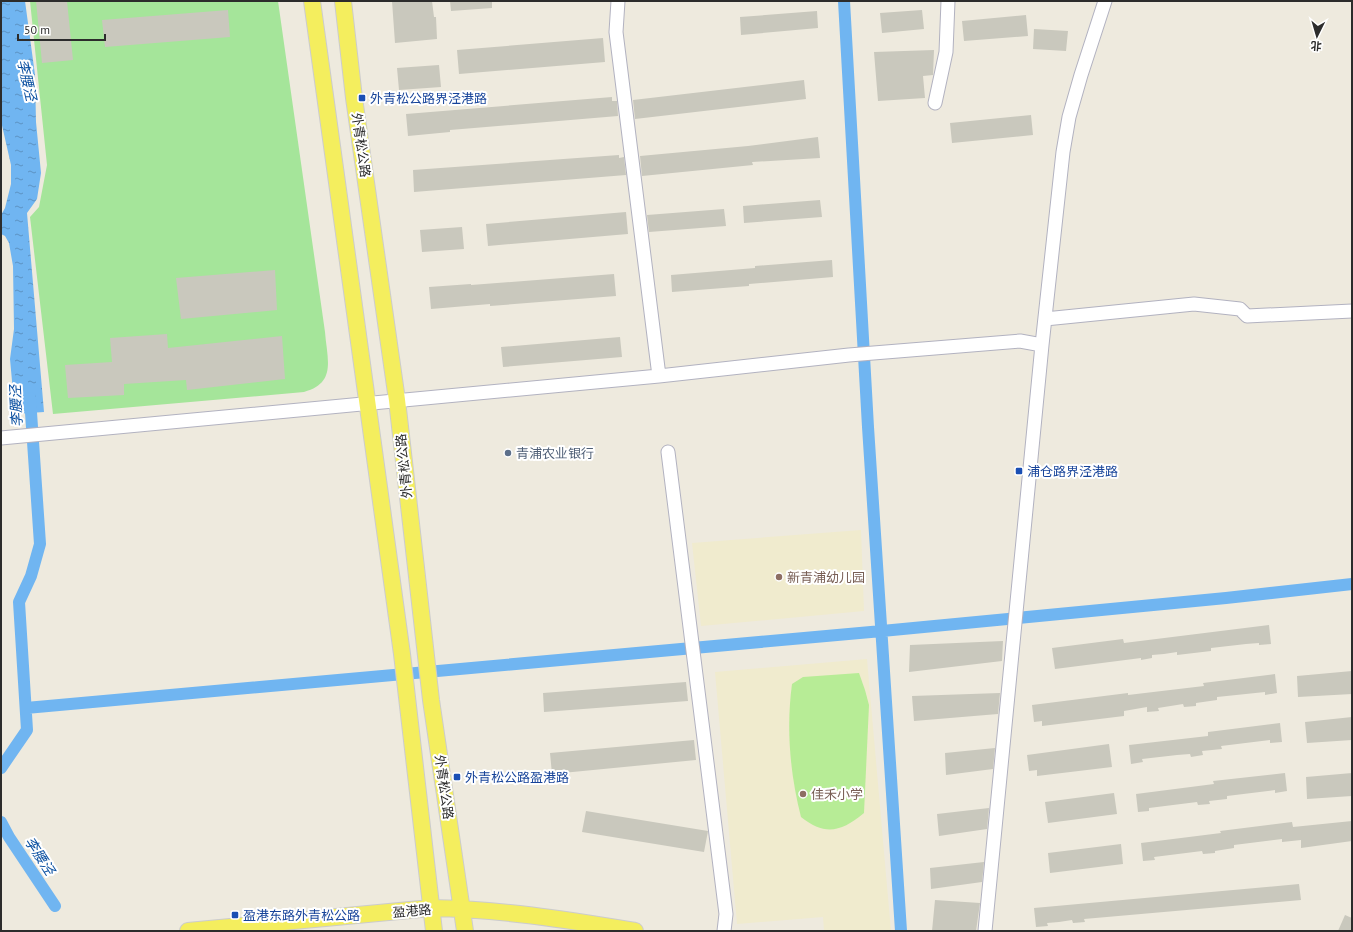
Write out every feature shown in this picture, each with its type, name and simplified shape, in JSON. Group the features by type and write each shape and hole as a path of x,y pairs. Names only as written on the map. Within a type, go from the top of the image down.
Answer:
{"main road":[{"name":"外青松公路","path":"312,1 402,654 434,931"},
{"name":"外青松公路","path":"343,1 354,98 397,400 431,700 465,931"},
{"name":"盈港路","path":"188,931 431,908 544,916 635,931"}],"street":[{"path":"618,1 616,32 659,376"},
{"path":"935,103 946,52 948,1"},
{"path":"986,931 1042,345 1063,152 1081,75 1105,1"},
{"path":"1045,319 1194,304 1240,308 1247,316 1352,311"},
{"path":"4,438 659,376 849,354 1020,341 1042,345"},
{"path":"668,452 726,914 724,931"}],"shaded area":[{"name":"新青浦幼儿园","path":"861,530 864,611 701,626 692,543"},
{"name":"佳禾小学","path":"867,659 891,931 824,931 823,917 737,924 715,672"}],"green space":[{"path":"30,1 278,1 325,332 328,369 326,376 321,383 304,392 53,414 30,217 39,207 47,165"},
{"path":"859,673 869,705 864,813 840,828 825,829 810,823 801,817 797,801 789,734 792,684 803,677"}],"water":[{"path":"1,1 25,1 35,75 36,122 41,173 37,199 27,213 44,412 15,414 10,359 14,329 13,266 9,243 5,236 1,234 1,215 5,208 11,184 11,165 1,121"}],"building":[{"path":"36,1 67,1 73,60 42,63"},
{"path":"392,1 432,1 434,17 436,17 437,39 395,43"},
{"path":"450,1 492,1 492,8 451,11"},
{"path":"228,10 230,37 105,47 102,20"},
{"path":"922,10 924,29 882,33 880,13"},
{"path":"817,11 818,28 741,35 740,17"},
{"path":"1026,15 1028,36 964,41 962,21"},
{"path":"1034,29 1068,31 1066,51 1033,49"},
{"path":"603,38 605,62 459,74 457,50"},
{"path":"934,50 933,75 923,76 925,98 878,101 874,52"},
{"path":"439,65 441,87 399,90 397,68"},
{"path":"804,80 806,99 635,119 633,100"},
{"path":"612,97 612,101 617,101 618,116 450,130 450,132 408,136 406,114"},
{"path":"1031,115 1033,135 952,143 950,123"},
{"path":"818,137 820,158 752,162 753,165 642,176 640,156 748,146"},
{"path":"619,155 619,158 624,157 626,175 414,192 413,170"},
{"path":"820,200 822,217 744,223 743,206"},
{"path":"724,209 726,226 649,232 647,215"},
{"path":"626,212 628,234 488,246 486,224"},
{"path":"462,227 464,249 422,252 420,230"},
{"path":"832,260 833,277 672,292 671,275"},
{"path":"275,270 277,310 181,319 176,278"},
{"path":"614,274 616,296 431,309 429,287"},
{"path":"167,334 168,348 282,336 285,379 187,390 186,380 124,384 124,395 68,398 65,365 112,362 110,338"},
{"path":"620,337 622,357 503,367 501,347"},
{"path":"1269,625 1271,644 1259,645 1259,643 1211,648 1211,651 1177,655 1177,652 1152,655 1152,658 1141,660 1141,658 1055,669 1052,648 1123,639 1124,643"},
{"path":"1003,641 1002,661 909,672 910,645"},
{"path":"1352,671 1352,694 1298,697 1297,676"},
{"path":"1275,674 1277,693 1265,695 1265,692 1217,697 1217,700 1196,703 1196,706 1184,707 1183,704 1158,708 1159,711 1147,712 1147,707 1124,711 1124,716 1042,726 1042,721 1034,722 1032,705 1128,693 1128,695 1204,686 1203,683"},
{"path":"686,682 688,701 544,712 543,693"},
{"path":"1000,693 998,714 914,721 912,696"},
{"path":"1352,717 1352,740 1307,743 1305,722"},
{"path":"1280,723 1282,742 1270,743 1270,740 1221,746 1222,749 1202,751 1203,755 1191,757 1190,754 1142,759 1143,762 1131,764 1129,745 1208,736 1208,732"},
{"path":"694,740 696,760 552,774 550,753"},
{"path":"1109,744 1112,767 1037,776 1037,770 1029,771 1027,755"},
{"path":"995,748 993,769 946,775 945,753"},
{"path":"1285,773 1287,791 1275,793 1275,790 1227,796 1227,799 1209,801 1210,804 1198,805 1197,802 1149,808 1149,811 1138,812 1136,794 1214,784 1213,781"},
{"path":"1352,773 1352,796 1307,799 1306,777"},
{"path":"1114,793 1117,814 1048,823 1045,802"},
{"path":"989,808 987,829 939,836 937,814"},
{"path":"586,811 708,831 704,852 582,832"},
{"path":"1352,821 1352,841 1301,848 1301,840 1282,842 1282,839 1234,845 1234,848 1215,851 1215,853 1203,854 1202,851 1154,857 1155,860 1143,861 1141,843 1292,822 1293,827"},
{"path":"1121,844 1123,864 1050,873 1048,853"},
{"path":"984,862 982,882 931,889 930,868"},
{"path":"1299,884 1301,900 1084,919 1085,922 1073,923 1072,920 1047,923 1048,926 1036,927 1034,908"},
{"path":"935,900 980,903 976,931 932,931"},
{"path":"1345,915 1352,918 1352,931 1338,931"}],"waterway":[{"path":"844,1 868,427 901,931"},
{"name":"李腰泾","path":"1,768 27,730 19,602 31,576 40,544 30,398"},
{"path":"26,708 882,631 1226,598 1352,584"},
{"name":"李腰泾","path":"1,822 9,837 55,906"}],"place":[{"name":"外青松公路界泾港路","path":"362,98"},
{"name":"青浦农业银行","path":"508,453"},
{"name":"浦仓路界泾港路","path":"1019,471"},
{"name":"新青浦幼儿园","path":"779,577"},
{"name":"外青松公路盈港路","path":"457,777"},
{"name":"佳禾小学","path":"803,794"},
{"name":"盈港东路外青松公路","path":"235,915"}]}
